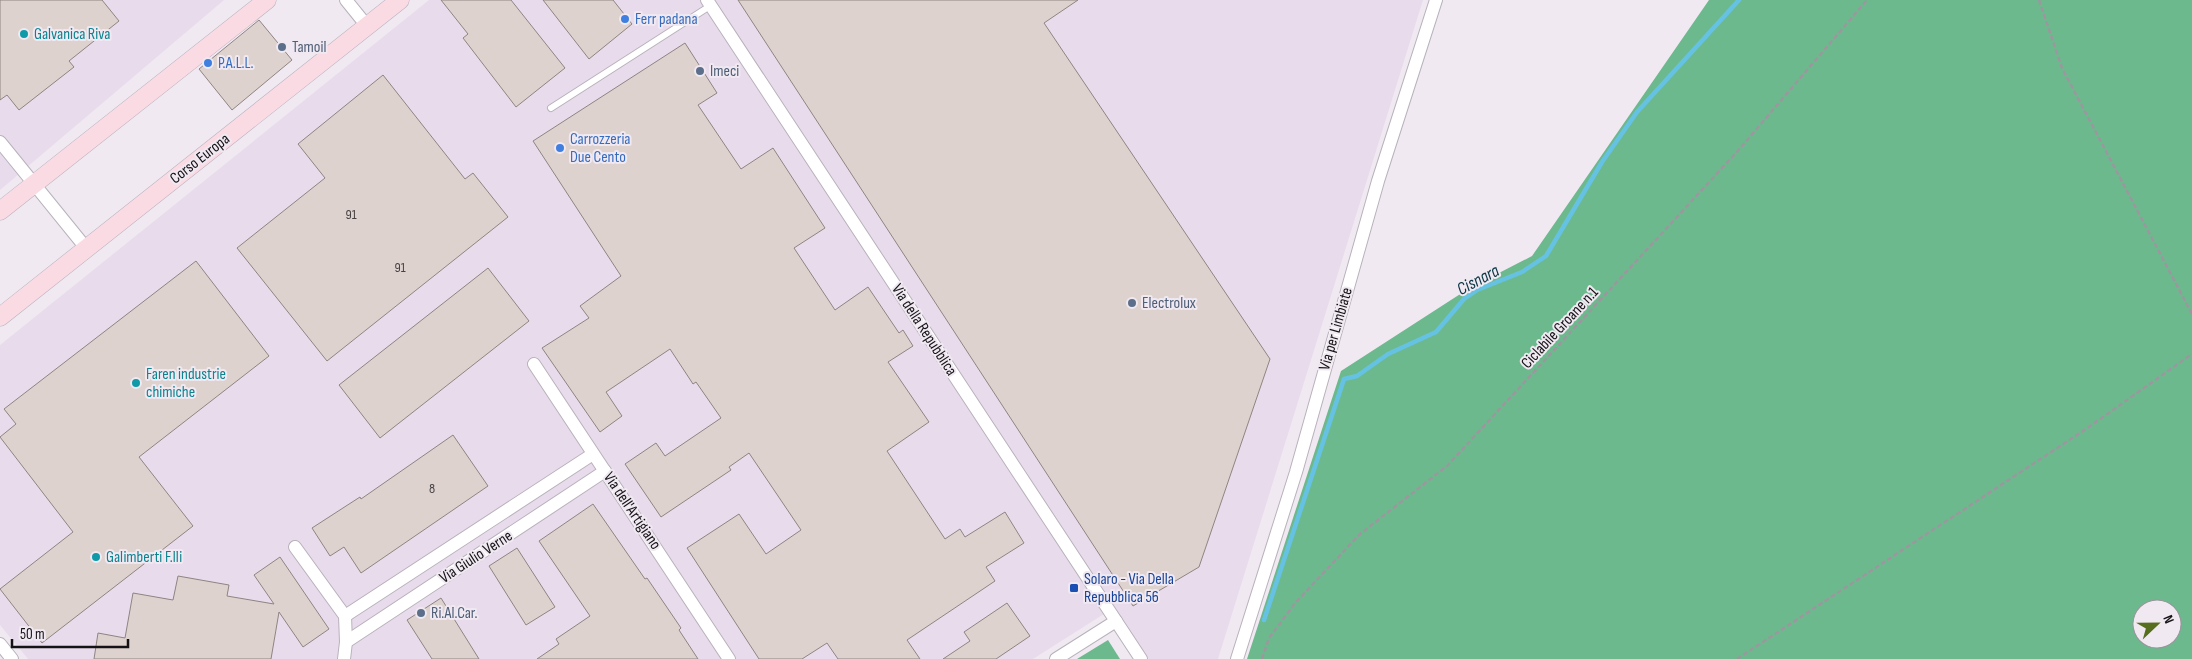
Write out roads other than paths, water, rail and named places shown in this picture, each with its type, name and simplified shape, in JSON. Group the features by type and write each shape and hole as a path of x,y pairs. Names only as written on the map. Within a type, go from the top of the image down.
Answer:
{"street":[{"path":"0,211 267,0"},
{"path":"346,0 367,26"},
{"name":"Corso Europa","path":"0,317 400,0"},
{"name":"Via per Limbiate","path":"1237,659 1296,472 1378,181 1436,0"},
{"name":"Via della Repubblica","path":"709,3 1142,659"},
{"path":"0,142 86,248"},
{"name":"Via dell'Artigiano","path":"534,364 729,659"},
{"name":"Via Giulio Verne","path":"345,616 593,454"},
{"name":"Via Giulio Verne","path":"346,642 605,472"},
{"path":"295,547 345,616 346,642 344,659"},
{"path":"1056,659 1116,620"},
{"path":"0,644 12,659"}],"lane":[{"path":"551,108 709,3"}],"waterway":[{"name":"Cisnara","path":"1264,620 1344,379 1357,376 1388,354 1436,332 1464,299 1477,290 1522,272 1546,256 1602,162 1637,112 1739,0"}],"place":[{"name":"Ferr padana","path":"625,19"},
{"name":"Galvanica Riva","path":"24,34"},
{"name":"Tamoil","path":"282,47"},
{"name":"P.A.L.L.","path":"208,63"},
{"name":"Imeci","path":"700,71"},
{"name":"Carrozzeria Due Cento","path":"560,148"},
{"name":"Electrolux","path":"1132,303"},
{"name":"Faren industrie chimiche","path":"136,383"},
{"name":"Galimberti F.lli","path":"96,557"},
{"name":"Solaro - Via Della Repubblica 56","path":"1074,588"},
{"name":"Ri.Al.Car.","path":"421,613"}]}
